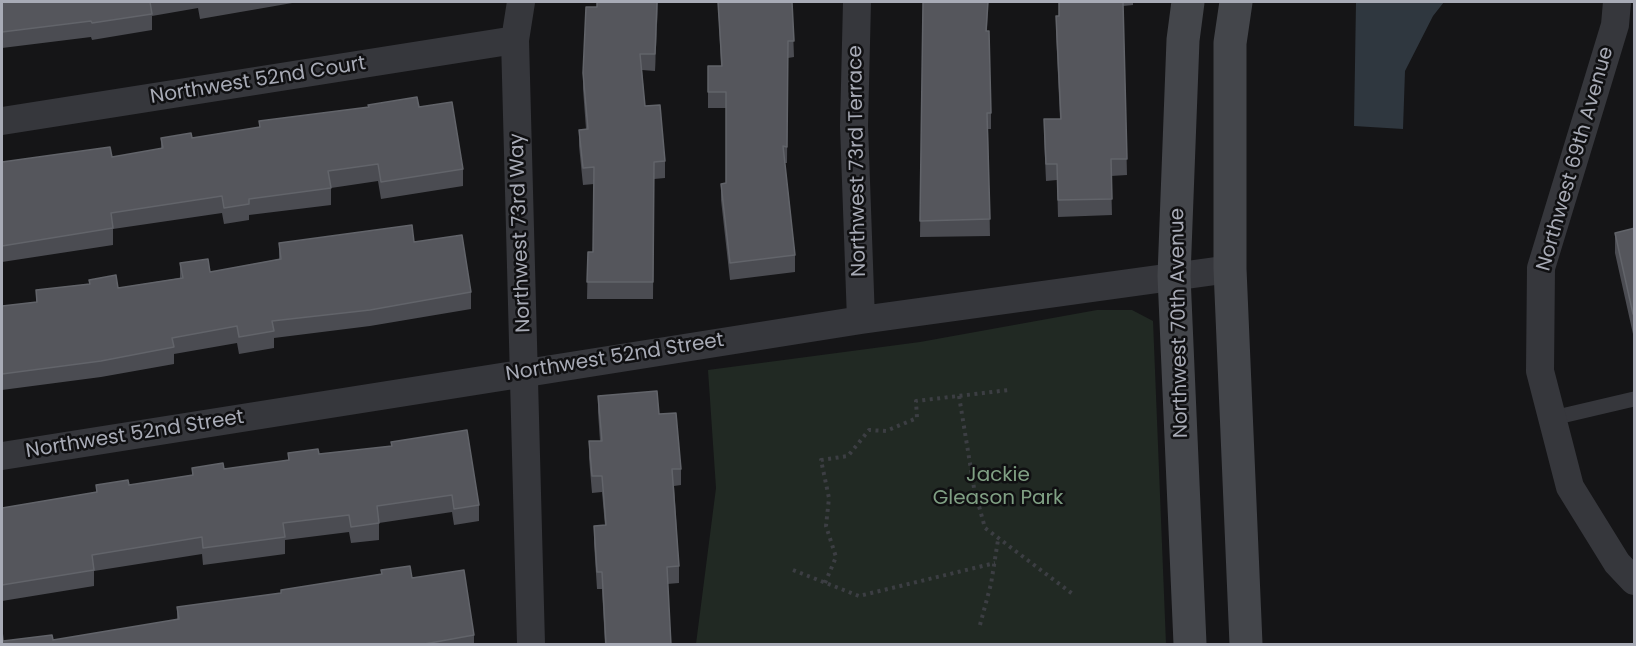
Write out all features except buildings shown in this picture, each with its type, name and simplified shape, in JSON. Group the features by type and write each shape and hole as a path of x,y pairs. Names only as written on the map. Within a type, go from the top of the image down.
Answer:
{"street":[{"name":"Northwest 73rd Way","path":"521,2 515,40 531,645"},
{"name":"Northwest 73rd Terrace","path":"857,2 854,126 861,320"},
{"name":"Northwest 70th Avenue","path":"1188,2 1184,40 1174,276 1190,645"},
{"path":"1236,2 1230,43 1230,269 1246,645"},
{"name":"Northwest 69th Avenue","path":"1617,2 1615,25 1541,268 1540,371 1570,487 1617,563 1635,580"},
{"name":"Northwest 52nd Court","path":"2,121 515,40"},
{"name":"Northwest 52nd Street","path":"2,456 861,320 1230,269"}],"lane":[{"path":"1552,418 1635,399"}],"path":[{"path":"825,583 836,557 826,526 829,498 821,460 848,456 869,430 886,431 917,418 916,401 1009,390"},
{"path":"959,396 985,528 1074,595"},
{"path":"980,625 995,563 998,539"},
{"path":"793,570 859,596 995,563"}],"green space":[{"name":"Jackie Gleason Park","path":"1097,310 1132,310 1153,321 1166,644 696,644 716,488 708,370 920,342"}],"shaded area":[{"path":"1356,2 1444,2 1433,16 1405,71 1403,129 1354,126"}]}
